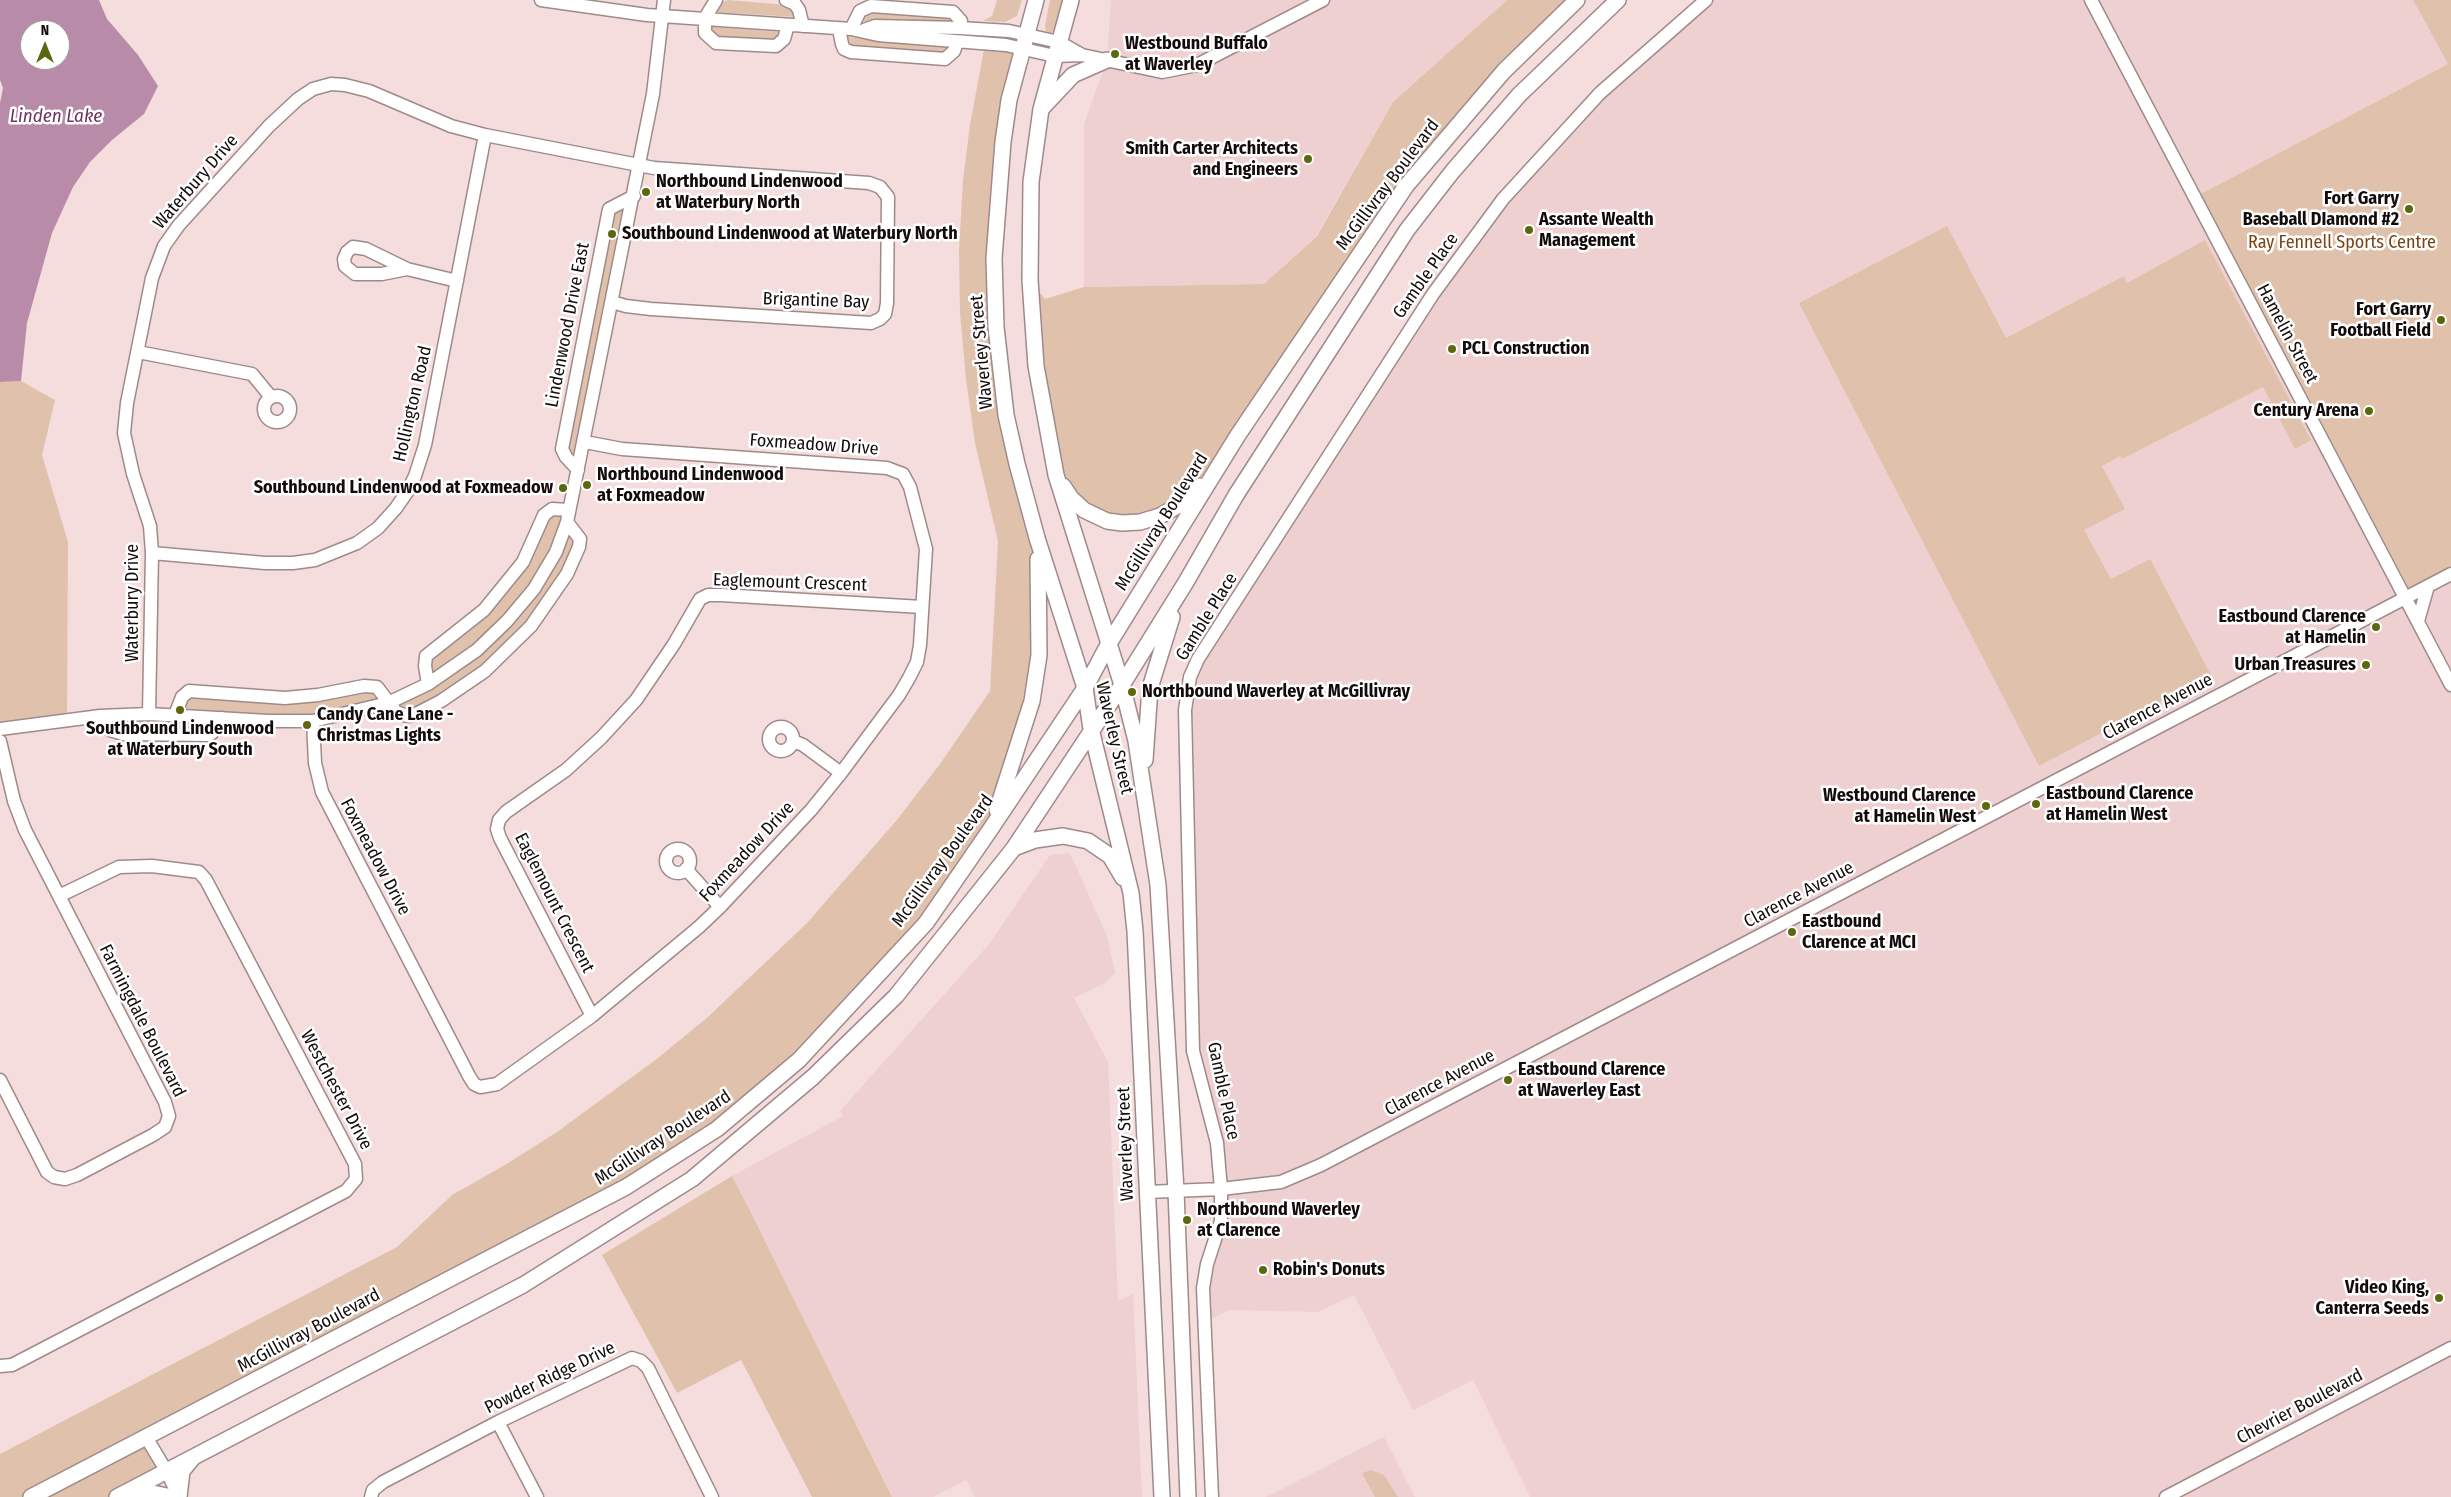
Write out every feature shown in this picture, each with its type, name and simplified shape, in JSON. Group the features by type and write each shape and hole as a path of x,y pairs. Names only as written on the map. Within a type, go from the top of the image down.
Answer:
{"main road":[{"name":"Waverley Street","path":"1036,0 1009,100 1003,142 994,258 996,326 1006,414 1037,538 1085,688 1091,730 1132,893 1136,938 1146,1192 1162,1497"},
{"name":"Waverley Street","path":"1071,0 1041,109 1031,182 1030,280 1036,366 1056,475 1122,686 1144,787 1158,885 1176,1191 1188,1497"},
{"name":"McGillivray Boulevard","path":"31,1497 626,1187 717,1130 799,1060 926,923 1085,688 1108,645 1238,435 1406,186 1504,71 1577,0"},
{"path":"117,1497 523,1285 692,1179 813,1076 896,996 1014,848 1122,686 1236,496 1407,230 1452,172 1519,95 1618,0"},
{"path":"1041,109 1073,75 1107,60"},
{"path":"1056,475 1071,498 1090,514 1107,521 1122,523 1140,522 1160,516 1193,494 1238,435"},
{"path":"990,830 1032,701 1039,655 1040,606 1037,538"},
{"path":"1144,787 1150,688 1159,654 1186,582"},
{"path":"1014,848 1035,840 1064,836 1088,841 1110,856 1132,893"},
{"path":"179,1497 182,1471 192,1458"},
{"path":"133,1489 172,1497"}],"street":[{"path":"541,0 661,16 852,29 878,35 957,42 1006,45 1025,42"},
{"path":"0,729 100,716 149,714 268,721 313,720 388,703 428,684 477,650 507,621 534,589 556,552 568,516 585,442 654,94 664,0"},
{"path":"716,0 705,18 705,33 716,43 776,46 784,39 788,25"},
{"path":"786,0 795,4 799,10 803,26"},
{"path":"852,29 876,26 960,28 1162,72 1197,65 1323,0"},
{"name":"Gamble Place","path":"1212,1497 1204,1288 1206,1264 1221,1221 1221,1189 1217,1143 1193,1051 1185,710 1190,677 1198,659 1433,294 1503,199 1600,93 1706,0"},
{"name":"Hamelin Street","path":"2091,0 2451,685"},
{"path":"957,42 954,51 945,58 850,52 844,49 842,44 852,29 860,10 871,6 953,12 961,21 960,28"},
{"name":"Waterbury Drive","path":"149,714 152,553 150,526 133,474 124,433 127,403 152,278 164,246 198,202 298,99 313,89 331,84 345,85 369,91 451,126 485,135 639,165"},
{"name":"Hollington Road","path":"152,553 265,563 293,563 337,553 357,543 378,528 407,492 421,461 485,135"},
{"name":"Brigantine Bay","path":"612,302 651,309 857,324 871,323 880,319 885,314 889,206 888,197 880,187 869,183 639,165"},
{"name":"Lindenwood Drive East","path":"578,470 566,458 562,449 609,209 634,196"},
{"path":"407,269 457,281"},
{"path":"138,352 252,374 271,397"},
{"name":"Foxmeadow Drive","path":"313,720 315,763 322,792 474,1084 480,1087 497,1084 592,1016 699,927 720,906 811,810 842,773 899,696 910,678 920,645 926,549 910,486 903,474 887,468 622,449 585,442"},
{"path":"176,715 182,697 189,691 285,698 318,695 364,686 377,687 396,712 407,716 414,715 441,701 485,672 509,650 550,600 579,547 580,539 568,516 552,509 544,515 523,562 484,610 426,656 425,666 428,684"},
{"name":"Clarence Avenue","path":"1146,1192 1221,1189 1282,1182 1321,1165 2451,574"},
{"path":"2418,621 2428,586"},
{"name":"Eaglemount Crescent","path":"592,1016 500,838 497,829 499,820 506,812 566,770 601,738 636,700 674,644 700,599 708,595 722,594 922,608"},
{"path":"100,716 110,730 123,734 208,734 212,733 222,718"},
{"name":"Farmingdale Boulevard","path":"0,741 14,801 25,830 165,1102 169,1116 165,1127 153,1135 78,1175 65,1179 54,1178 47,1172 0,1080"},
{"path":"793,741 803,745 842,773"},
{"name":"Westchester Drive","path":"0,1366 12,1365 346,1191 356,1179 355,1164 206,880 199,872 152,866 119,867 59,896"},
{"path":"686,869 720,906"},
{"name":"Chevrier Boulevard","path":"2166,1497 2451,1348"},
{"name":"Powder Ridge Drive","path":"371,1497 372,1490 383,1482 498,1422 632,1358 641,1361 648,1368 712,1497"},
{"path":"498,1422 537,1497"},
{"path":"146,1437 167,1472 179,1497"}],"shaded area":[{"path":"1111,0 1507,0 1393,102 1316,236 1264,284 1084,287 1084,124 1107,60"},
{"path":"1706,0 2413,0 2448,64 2195,197 2451,574 2451,1497 1530,1497 1473,1380 1413,1410 1354,1295 1317,1312 1230,1310 1208,1320 1206,1279 1221,1189 1193,1051 1190,677 1433,294 1530,167"},
{"path":"1070,853 1107,936 1115,973 1105,983 1074,998 1108,1062 1118,1301 1133,1294 1142,1497 975,1497 966,1480 933,1497 892,1497 732,1176 843,1116 840,1111 990,943 1050,855"},
{"path":"1384,1437 1415,1497 1266,1497"}],"green space":[{"path":"728,0 787,5 792,7 796,17 717,12 720,3"},
{"path":"997,0 1022,0 1017,16 1005,22 983,21 992,16"},
{"path":"1050,0 1065,0 1056,28 1051,33 1046,31 1045,26"},
{"path":"1507,0 1577,0 1472,106 1193,494 1160,516 1107,521 1056,475 1030,280 1045,299 1084,287 1264,284 1317,236 1393,102"},
{"name":"Ray Fennell Sports Centre","path":"2413,0 2451,0 2451,574 2406,597 2195,197 2448,64"},
{"path":"869,11 951,17 955,25 860,21 862,16"},
{"path":"710,28 780,32 777,40 724,40 712,35"},
{"path":"845,38 950,48 947,53 850,47"},
{"path":"1024,43 1009,100 996,327 1037,538 1039,655 990,830 926,923 799,1060 717,1129 146,1437 167,1472 117,1497 0,1497 0,1454 397,1247 452,1195 505,1165 557,1132 658,1058 709,1016 807,923 896,821 940,764 990,691 998,541 975,443 966,379 960,313 959,250 963,180 970,125 985,44"},
{"path":"634,196 578,470 566,457 609,209"},
{"path":"1947,226 2006,338 2124,276 2127,283 2205,240 2311,440 2295,449 2263,387 2122,459 2120,456 2102,466 2125,509 2084,530 2111,579 2150,559 2211,675 2039,766 1799,303"},
{"path":"21,381 55,400 42,455 68,542 67,719 0,729 0,382"},
{"path":"569,510 577,532 573,550 539,608 509,644 485,665 448,692 409,713 388,703 428,684 425,666 523,562 544,515"},
{"path":"364,686 388,703 313,721 222,718 212,733 123,734 100,716 175,715 182,697 254,695"},
{"path":"732,1176 892,1497 812,1497 741,1360 677,1393 602,1255"},
{"path":"1371,1470 1384,1475 1398,1497 1375,1497 1362,1473"}],"water":[{"name":"Linden Lake","path":"0,0 99,0 107,19 138,55 158,86 144,114 112,140 90,162 73,187 52,233 27,323 21,381 0,382 0,103 3,88 0,80"}],"place":[{"name":"Westbound Buffalo at Waverley","path":"1115,54"},
{"name":"Smith Carter Architects and Engineers","path":"1308,159"},
{"name":"Northbound Lindenwood at Waterbury North","path":"646,192"},
{"name":"Fort Garry Baseball DIamond #2","path":"2409,209"},
{"name":"Assante Wealth Management","path":"1529,230"},
{"name":"Southbound Lindenwood at Waterbury North","path":"612,234"},
{"name":"Fort Garry Football Field","path":"2441,320"},
{"name":"PCL Construction","path":"1452,349"},
{"name":"Century Arena","path":"2369,411"},
{"name":"Northbound Lindenwood at Foxmeadow","path":"587,485"},
{"name":"Southbound Lindenwood at Foxmeadow","path":"563,488"},
{"name":"Eastbound Clarence at Hamelin","path":"2376,627"},
{"name":"Urban Treasures","path":"2366,665"},
{"name":"Northbound Waverley at McGillivray","path":"1132,692"},
{"name":"Southbound Lindenwood at Waterbury South","path":"180,710"},
{"name":"Candy Cane Lane - Christmas Lights","path":"307,725"},
{"name":"Eastbound Clarence at Hamelin West","path":"2036,804"},
{"name":"Westbound Clarence at Hamelin West","path":"1986,806"},
{"name":"Eastbound Clarence at MCI","path":"1792,932"},
{"name":"Eastbound Clarence at Waverley East","path":"1508,1080"},
{"name":"Northbound Waverley at Clarence","path":"1187,1220"},
{"name":"Robin's Donuts","path":"1263,1270"},
{"name":"Video King, Canterra Seeds","path":"2439,1298"}]}
